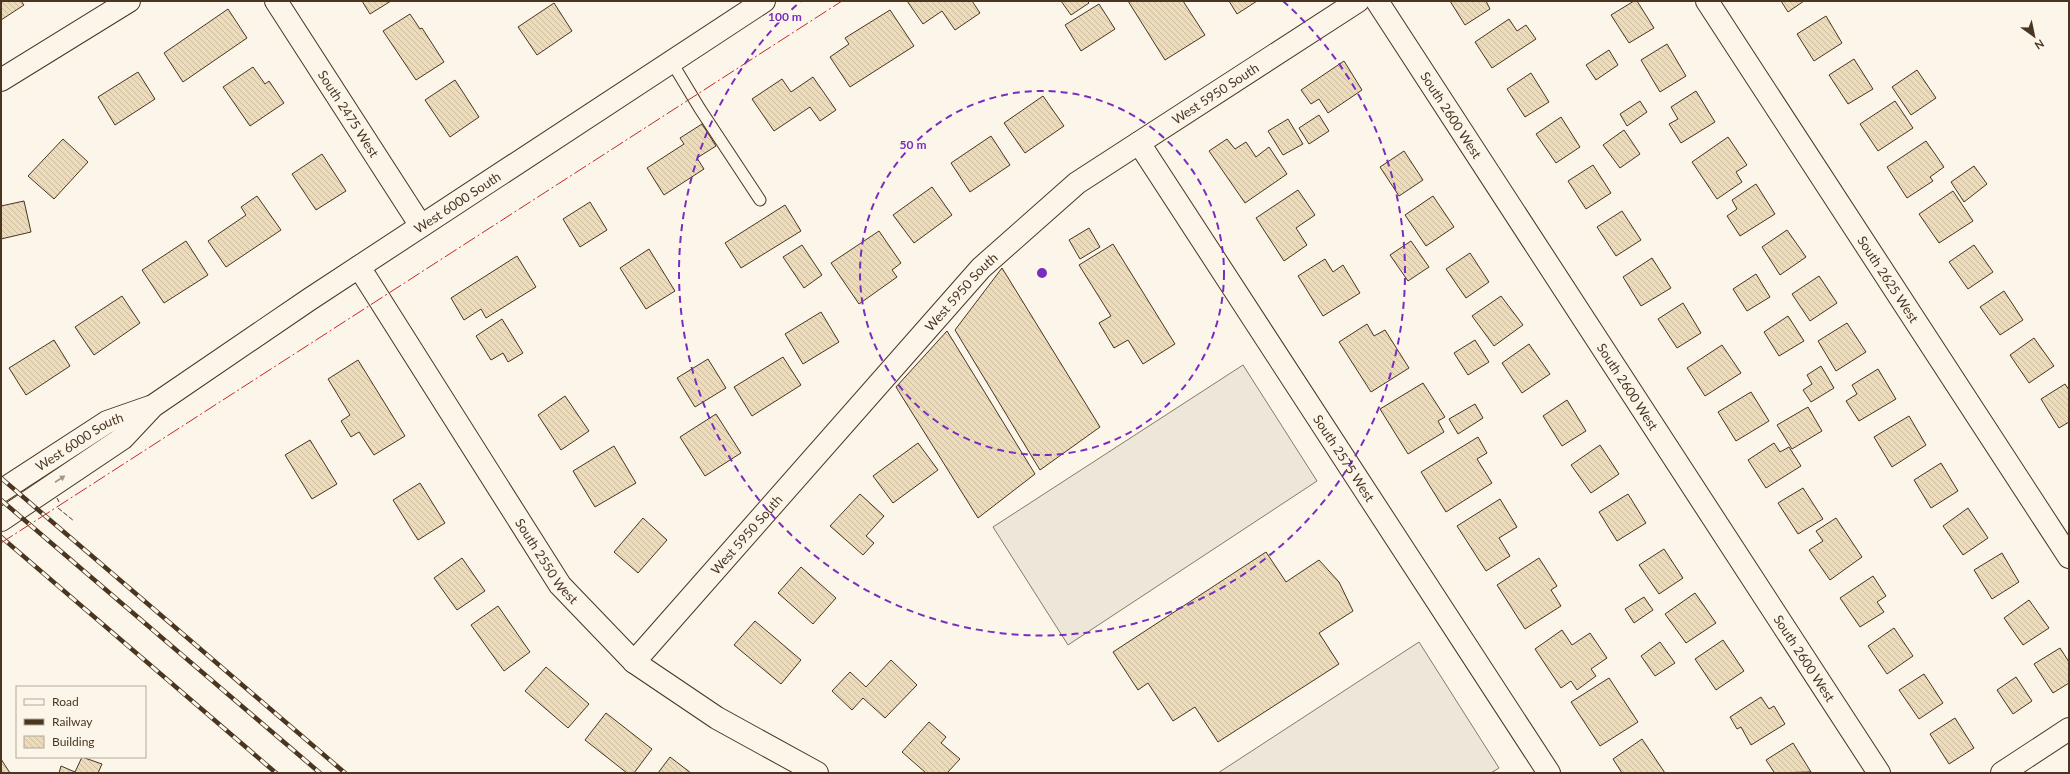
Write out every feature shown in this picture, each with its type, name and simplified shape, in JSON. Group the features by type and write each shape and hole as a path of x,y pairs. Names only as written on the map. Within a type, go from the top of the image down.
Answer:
{"street":[{"path":"1,80 129,1"},
{"name":"South 2475 West","path":"276,1 422,226"},
{"name":"West 6000 South","path":"1,520 123,438 153,406 359,267 764,1"},
{"name":"West 5950 South","path":"634,662 981,268 1077,183 1358,1"},
{"name":"South 2600 West","path":"1377,1 1879,773"},
{"name":"South 2625 West","path":"1707,1 2069,557"},
{"name":"South 2575 West","path":"1139,143 1549,773"},
{"name":"South 2550 West","path":"359,267 560,585 634,662 717,718 817,773"},
{"name":"West 6000 South","path":"5,488 107,422 153,406"},
{"path":"2002,773 2069,729"}],"lane":[{"path":"671,61 700,109 760,200"}],"shaded area":[{"path":"1243,365 1317,481 1068,645 993,527"},
{"path":"1419,642 1499,768 1491,773 1218,773"}],"building":[{"path":"1,1 21,1 24,5 1,20"},
{"path":"362,1 391,1 370,14"},
{"path":"907,1 972,1 980,13 955,30 942,11 923,24"},
{"path":"1061,1 1087,1 1089,3 1071,15"},
{"path":"1128,1 1183,1 1205,35 1165,60"},
{"path":"1229,1 1257,1 1237,14"},
{"path":"1450,1 1486,1 1490,9 1465,25"},
{"path":"1634,1 1637,1 1654,28 1629,43 1611,15"},
{"path":"1781,1 1804,1 1788,12"},
{"path":"554,3 572,31 537,55 518,27"},
{"path":"1099,4 1115,29 1081,51 1065,25"},
{"path":"228,9 247,38 183,82 164,53"},
{"path":"890,10 914,46 850,87 830,57 849,44 845,38"},
{"path":"410,14 420,29 422,28 444,62 416,80 383,31"},
{"path":"1826,16 1842,43 1814,61 1797,34"},
{"path":"1509,19 1517,31 1526,25 1536,39 1492,68 1475,42"},
{"path":"1667,44 1686,76 1660,92 1641,60"},
{"path":"1609,50 1618,65 1596,80 1586,65"},
{"path":"1854,59 1873,89 1848,104 1829,75"},
{"path":"1344,61 1362,90 1328,113 1319,99 1311,104 1301,90"},
{"path":"253,67 265,84 269,81 284,103 250,126 223,87"},
{"path":"1917,70 1936,98 1911,115 1892,87"},
{"path":"138,72 155,99 115,125 98,97"},
{"path":"1531,73 1549,102 1525,117 1507,89"},
{"path":"813,77 836,110 820,121 810,107 774,131 752,99 782,79 791,92"},
{"path":"455,80 479,117 450,137 425,100"},
{"path":"1696,91 1715,122 1681,143 1669,124 1678,119 1671,107"},
{"path":"1043,96 1064,126 1025,153 1004,123"},
{"path":"1640,101 1647,112 1627,126 1620,114"},
{"path":"1895,101 1913,128 1878,151 1860,124"},
{"path":"1319,115 1329,131 1309,144 1299,128"},
{"path":"1561,117 1580,147 1556,163 1536,134"},
{"path":"1288,119 1303,144 1283,155 1268,131"},
{"path":"702,124 716,146 697,158 704,169 664,195 647,168 684,144 680,138"},
{"path":"1624,130 1640,154 1620,168 1603,145"},
{"path":"991,136 1010,165 970,192 951,163"},
{"path":"1728,137 1747,165 1736,172 1742,182 1717,199 1692,162"},
{"path":"63,139 88,162 54,199 28,176"},
{"path":"1227,139 1235,149 1246,142 1256,157 1269,147 1287,174 1245,203 1209,151"},
{"path":"1926,141 1944,167 1930,177 1933,181 1907,198 1887,167"},
{"path":"1404,151 1423,180 1399,196 1380,167"},
{"path":"322,154 346,191 316,210 292,174"},
{"path":"1593,165 1611,193 1586,209 1568,181"},
{"path":"1974,166 1987,184 1964,202 1951,182"},
{"path":"1756,184 1775,214 1740,236 1727,216 1737,209 1732,200"},
{"path":"932,187 952,215 914,243 893,215"},
{"path":"1298,190 1315,215 1296,228 1307,245 1284,261 1256,218"},
{"path":"1953,191 1973,221 1939,243 1919,214"},
{"path":"257,196 281,230 226,267 208,241 246,215 241,207"},
{"path":"1433,196 1454,227 1426,246 1405,215"},
{"path":"24,201 31,232 1,239 1,206"},
{"path":"590,202 607,230 580,247 563,219"},
{"path":"785,205 801,231 741,268 725,243"},
{"path":"1622,211 1641,240 1616,256 1597,227"},
{"path":"1089,228 1100,247 1080,259 1069,240"},
{"path":"1787,230 1806,257 1780,275 1762,247"},
{"path":"879,231 901,263 892,270 897,277 859,304 831,263"},
{"path":"186,241 208,275 164,303 142,270"},
{"path":"1411,241 1429,267 1408,281 1390,255"},
{"path":"1113,244 1175,344 1143,364 1128,340 1114,348 1099,323 1111,316 1079,265"},
{"path":"802,245 822,275 804,288 783,257"},
{"path":"1974,245 1993,272 1968,289 1949,262"},
{"path":"649,249 675,291 646,309 620,268"},
{"path":"1470,253 1489,282 1466,298 1446,269"},
{"path":"517,256 536,287 486,318 481,309 464,320 451,298"},
{"path":"1652,258 1671,288 1641,306 1623,277"},
{"path":"1325,259 1333,272 1343,265 1360,293 1323,316 1298,276"},
{"path":"1002,268 1100,427 1040,470 955,330"},
{"path":"1756,274 1770,297 1747,311 1733,289"},
{"path":"1819,276 1837,303 1810,321 1792,294"},
{"path":"2004,291 2023,320 2000,335 1980,307"},
{"path":"122,296 140,323 94,355 75,327"},
{"path":"1501,296 1523,325 1494,346 1472,316"},
{"path":"1683,303 1701,333 1677,348 1658,319"},
{"path":"821,312 839,342 803,364 785,334"},
{"path":"1788,316 1804,341 1779,356 1764,332"},
{"path":"502,319 523,353 508,362 503,353 491,360 476,336"},
{"path":"1847,323 1866,352 1836,371 1818,341"},
{"path":"1367,324 1374,336 1385,330 1409,368 1371,392 1339,342"},
{"path":"947,331 1035,474 978,518 896,387"},
{"path":"2034,338 2054,366 2029,383 2010,355"},
{"path":"54,340 70,366 26,395 9,368"},
{"path":"1475,340 1489,362 1468,375 1454,353"},
{"path":"1529,344 1550,374 1522,393 1502,363"},
{"path":"1722,345 1741,373 1705,396 1687,368"},
{"path":"783,357 801,385 752,416 734,387"},
{"path":"708,359 726,388 695,407 677,378"},
{"path":"358,360 405,436 374,455 359,432 351,437 341,421 350,415 328,379"},
{"path":"1821,366 1834,388 1811,402 1803,390 1812,384 1807,375"},
{"path":"1878,369 1896,399 1859,421 1846,401 1857,394 1852,385"},
{"path":"1423,383 1445,417 1438,421 1444,432 1408,454 1380,409"},
{"path":"2065,384 2069,390 2069,422 2059,428 2041,399"},
{"path":"1751,392 1769,421 1736,441 1718,412"},
{"path":"565,396 589,431 561,450 538,415"},
{"path":"1567,400 1586,431 1562,446 1543,416"},
{"path":"1475,404 1483,418 1458,434 1449,419"},
{"path":"1808,407 1822,431 1792,449 1777,425"},
{"path":"716,414 741,453 705,476 680,437"},
{"path":"1909,416 1926,445 1892,467 1874,437"},
{"path":"1478,437 1487,453 1477,459 1492,483 1446,512 1421,472"},
{"path":"310,440 337,484 312,499 285,455"},
{"path":"918,443 938,470 893,503 873,476"},
{"path":"1774,443 1780,452 1789,447 1801,466 1766,488 1748,460"},
{"path":"1600,445 1619,474 1591,493 1571,465"},
{"path":"614,446 636,483 595,507 573,471"},
{"path":"1941,463 1958,491 1931,508 1914,480"},
{"path":"420,483 445,523 418,540 393,500"},
{"path":"1803,488 1823,519 1798,534 1778,503"},
{"path":"860,494 884,516 866,536 874,543 863,555 830,526"},
{"path":"1628,494 1646,523 1617,541 1599,512"},
{"path":"1500,499 1517,527 1499,538 1510,556 1486,571 1457,526"},
{"path":"1968,508 1988,538 1963,555 1943,526"},
{"path":"643,518 667,540 638,573 614,552"},
{"path":"1836,518 1862,557 1830,580 1809,550 1823,541 1816,531"},
{"path":"1664,549 1683,578 1659,594 1639,565"},
{"path":"1266,552 1286,582 1319,560 1339,582 1353,611 1319,633 1339,664 1218,742 1195,707 1173,721 1148,683 1138,690 1113,652"},
{"path":"2002,553 2019,582 1992,599 1974,570"},
{"path":"462,558 485,591 457,610 434,578"},
{"path":"1539,558 1557,586 1551,590 1561,606 1525,629 1497,585"},
{"path":"801,567 836,598 813,624 778,593"},
{"path":"1873,576 1886,596 1877,602 1884,612 1860,627 1840,598"},
{"path":"1695,593 1716,623 1686,643 1665,614"},
{"path":"1644,597 1653,610 1634,623 1625,609"},
{"path":"2029,600 2049,628 2023,645 2004,618"},
{"path":"498,606 530,652 504,671 471,625"},
{"path":"755,621 801,660 781,684 734,645"},
{"path":"1894,628 1913,656 1887,674 1868,646"},
{"path":"1562,630 1572,645 1590,633 1607,658 1591,669 1596,676 1577,690 1571,681 1561,688 1535,649"},
{"path":"1723,640 1744,671 1716,690 1695,659"},
{"path":"1660,642 1675,663 1655,676 1641,656"},
{"path":"2060,648 2069,662 2069,683 2053,693 2034,664"},
{"path":"891,660 917,685 885,718 863,698 852,710 832,691 850,672 866,687"},
{"path":"546,667 589,704 568,728 525,691"},
{"path":"1924,674 1943,703 1919,719 1899,690"},
{"path":"2016,677 2032,701 2013,714 1997,690"},
{"path":"1609,678 1638,722 1600,746 1571,702"},
{"path":"1761,697 1769,709 1774,706 1785,724 1751,745 1741,727 1737,729 1730,717"},
{"path":"606,713 652,749 634,773 627,773 585,740"},
{"path":"1955,718 1974,748 1949,764 1930,734"},
{"path":"929,722 946,737 941,743 960,759 947,773 926,773 902,752"},
{"path":"1642,739 1665,773 1622,773 1613,759"},
{"path":"1793,743 1811,772 1772,773 1774,772 1766,760"},
{"path":"670,757 691,773 658,773"},
{"path":"82,758 102,764 98,773 59,773 61,766 75,772"},
{"path":"1,759 10,773 1,773"}],"railway":[{"path":"1,478 345,773"},
{"path":"1,500 320,773"},
{"path":"1,537 276,773"}],"fence":[{"path":"57,498 59,502"},
{"path":"58,508 74,521"}],"power":[{"path":"1,543 842,1"}]}
